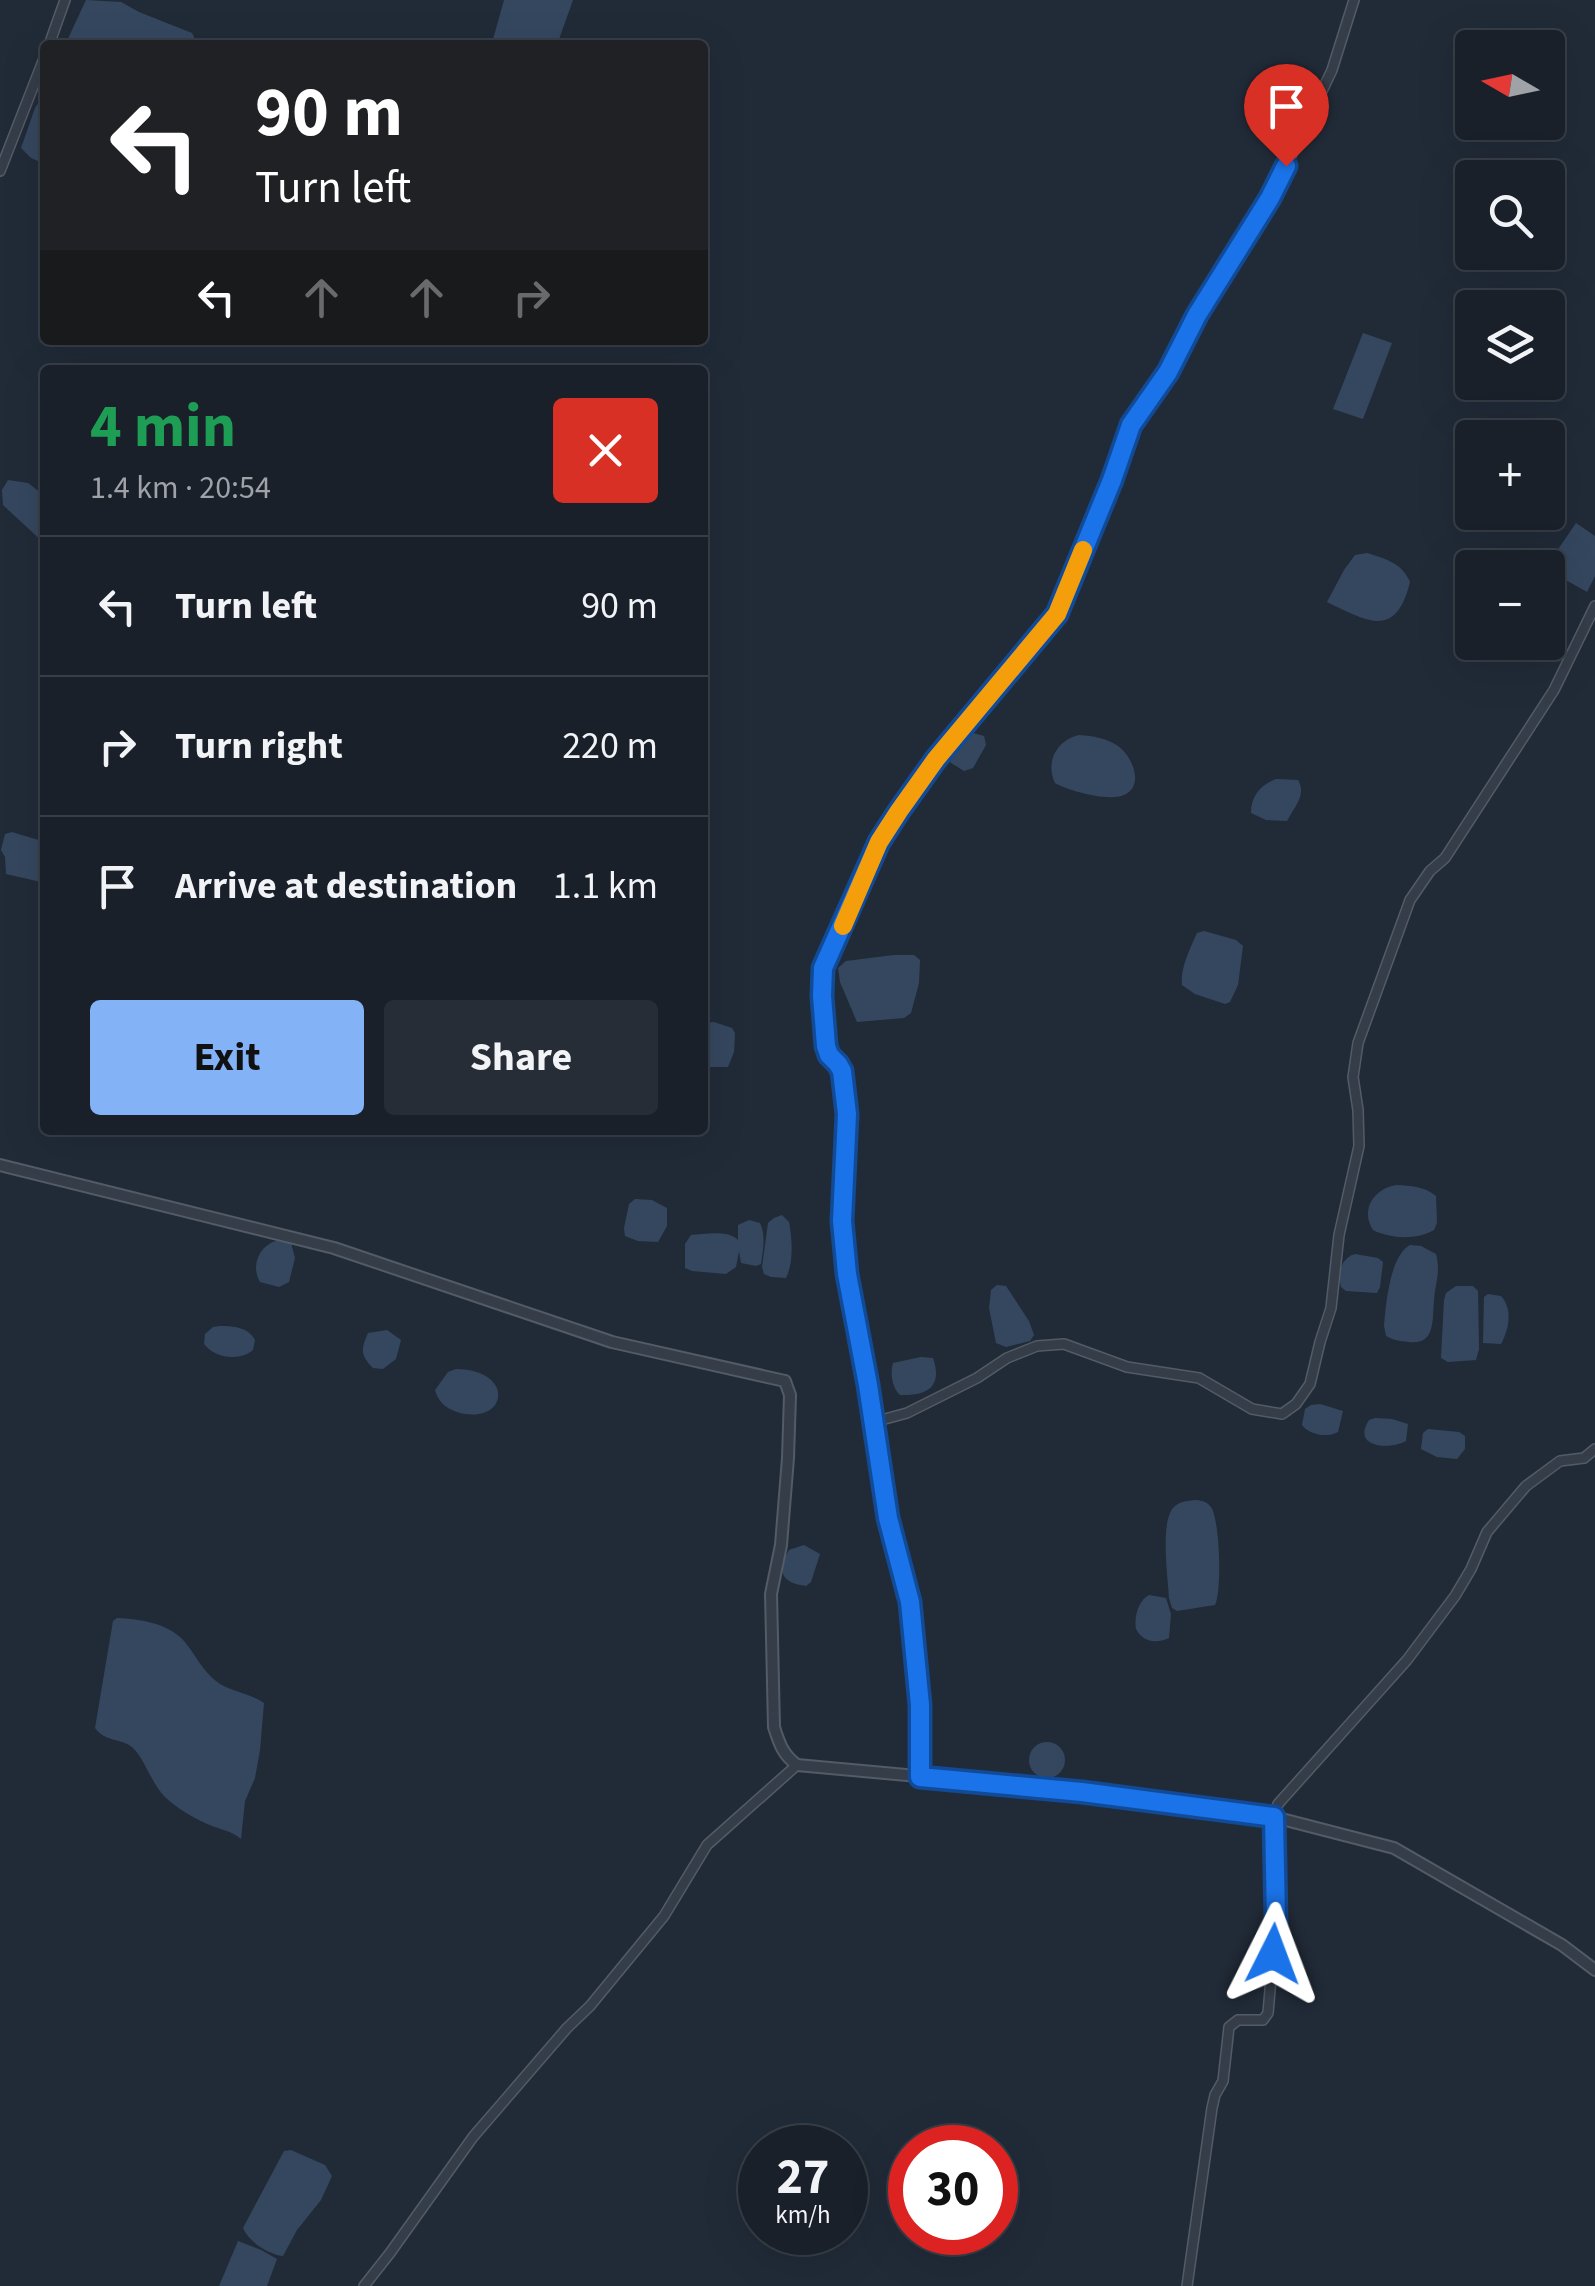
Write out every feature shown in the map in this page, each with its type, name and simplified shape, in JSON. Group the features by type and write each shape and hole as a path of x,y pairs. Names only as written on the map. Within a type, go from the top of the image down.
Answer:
{"street":[{"path":"51,40 65,0"},
{"path":"920,1777 920,1705 910,1602 888,1518 847,1274 842,1221 847,1114 842,1071 826,1046 823,968 879,842 899,811 936,759 1057,614 1131,425 1168,372 1197,315 1270,198 1332,70 1354,0"},
{"path":"0,171 40,69"},
{"path":"874,1422 918,1408 1022,1352 1037,1346 1064,1344 1127,1367 1199,1378 1252,1409 1282,1414 1296,1404 1310,1384 1331,1308 1339,1235 1359,1146 1353,1077 1358,1043 1410,900 1430,871 1445,858 1554,690 1595,606"},
{"path":"0,1166 334,1248 612,1342 785,1381 790,1395 787,1473 781,1546 770,1594 774,1727 787,1758 797,1765 1082,1792 1274,1817 1394,1848 1562,1945 1595,1970"},
{"path":"1188,2286 1212,2108 1223,2081 1228,2027 1238,2020 1263,2020 1268,2014 1276,1921 1274,1817 1281,1800 1407,1660 1466,1579 1487,1532 1526,1486 1560,1461 1584,1458 1595,1449"},
{"path":"364,2286 472,2137 590,2006 664,1916 707,1845 797,1765"}],"water":[{"path":"86,0 121,2 192,33 196,40 67,40"},
{"path":"504,0 573,0 559,40 493,40"},
{"path":"40,100 40,162 21,148"},
{"path":"1363,333 1392,343 1363,419 1333,409"},
{"path":"8,480 28,483 40,492 40,539 3,505 2,490"},
{"path":"1576,523 1595,536 1595,576 1587,592 1565,580 1565,550 1558,550"},
{"path":"1367,553 1398,566 1410,582 1397,612 1388,619 1368,619 1327,602 1355,555"},
{"path":"969,732 984,736 986,745 973,768 964,771 951,763 948,754"},
{"path":"1079,735 1104,739 1123,751 1135,777 1126,794 1101,797 1055,783 1051,767 1055,753"},
{"path":"1276,779 1298,780 1300,785 1298,801 1287,821 1266,820 1251,813 1258,792"},
{"path":"12,832 40,840 40,882 6,874 1,850 5,834"},
{"path":"1204,931 1236,940 1243,946 1238,985 1225,1004 1182,985 1189,952 1197,933"},
{"path":"914,955 920,960 911,1013 904,1018 857,1022 838,968 846,961"},
{"path":"708,1023 732,1028 735,1033 728,1067 708,1067"},
{"path":"1396,1185 1422,1188 1436,1196 1434,1230 1404,1237 1373,1230 1368,1215 1371,1201 1381,1191"},
{"path":"635,1199 652,1200 667,1208 667,1226 658,1242 625,1236 629,1204"},
{"path":"782,1215 789,1222 791,1243 786,1278 764,1274 762,1267 768,1223"},
{"path":"749,1220 760,1223 762,1228 761,1264 741,1263 739,1251 736,1267 726,1274 685,1268 685,1244 691,1235 723,1234 738,1240 738,1225"},
{"path":"279,1240 291,1243 295,1258 289,1282 279,1287 260,1282 256,1269 262,1251"},
{"path":"1410,1245 1436,1254 1438,1267 1431,1330 1418,1342 1386,1336 1384,1326 1394,1269"},
{"path":"1355,1254 1383,1262 1377,1293 1346,1291 1341,1287 1341,1267"},
{"path":"997,1285 1006,1286 1029,1321 1034,1335 1030,1341 1006,1347 996,1343 989,1308 991,1290"},
{"path":"1456,1286 1473,1286 1478,1291 1476,1360 1448,1362 1441,1358 1444,1300 1446,1293"},
{"path":"1501,1296 1507,1307 1508,1326 1501,1344 1483,1343 1484,1297"},
{"path":"220,1326 248,1332 255,1340 253,1350 228,1357 209,1349 204,1344 205,1334"},
{"path":"387,1330 401,1340 396,1359 383,1369 373,1368 363,1348 368,1333"},
{"path":"933,1358 934,1383 918,1394 900,1395 892,1380 893,1363"},
{"path":"456,1369 489,1378 498,1396 495,1405 487,1412 474,1414 457,1412 443,1404 435,1390 448,1372"},
{"path":"1320,1404 1343,1411 1338,1432 1319,1434 1302,1425 1305,1409"},
{"path":"1369,1420 1408,1424 1406,1441 1383,1446 1369,1441 1365,1429"},
{"path":"1428,1429 1459,1432 1465,1436 1465,1449 1457,1459 1437,1457 1421,1449 1423,1433"},
{"path":"1196,1500 1208,1504 1214,1514 1219,1556 1217,1598 1215,1605 1177,1611 1169,1598 1167,1526 1175,1506"},
{"path":"804,1545 820,1554 806,1586 791,1582 782,1570 789,1550"},
{"path":"1149,1595 1166,1598 1171,1614 1169,1638 1150,1641 1136,1629 1138,1610"},
{"path":"113,1621 144,1621 170,1630 184,1641 214,1680 264,1703 260,1750 255,1778 245,1801 241,1839 174,1805 160,1791 134,1749 95,1728"},
{"path":"1047,1742 1060,1747 1065,1760 1060,1773 1047,1778 1034,1773 1029,1760 1034,1747"},
{"path":"291,2150 325,2165 332,2176 321,2200 297,2230 283,2256 260,2246 243,2228 284,2151"},
{"path":"238,2241 277,2259 267,2286 219,2286"}],"slow traffic":[{"path":"843,926 879,842 936,759 1057,614 1083,550"}],"route":[{"path":"1273,1954 1274,1817 1082,1792 920,1777 920,1705 910,1602 888,1518 847,1274 842,1221 847,1114 842,1071 826,1046 822,988 827,957 879,842 936,759 1057,614 1131,425 1168,372 1197,315 1286,166"}]}
